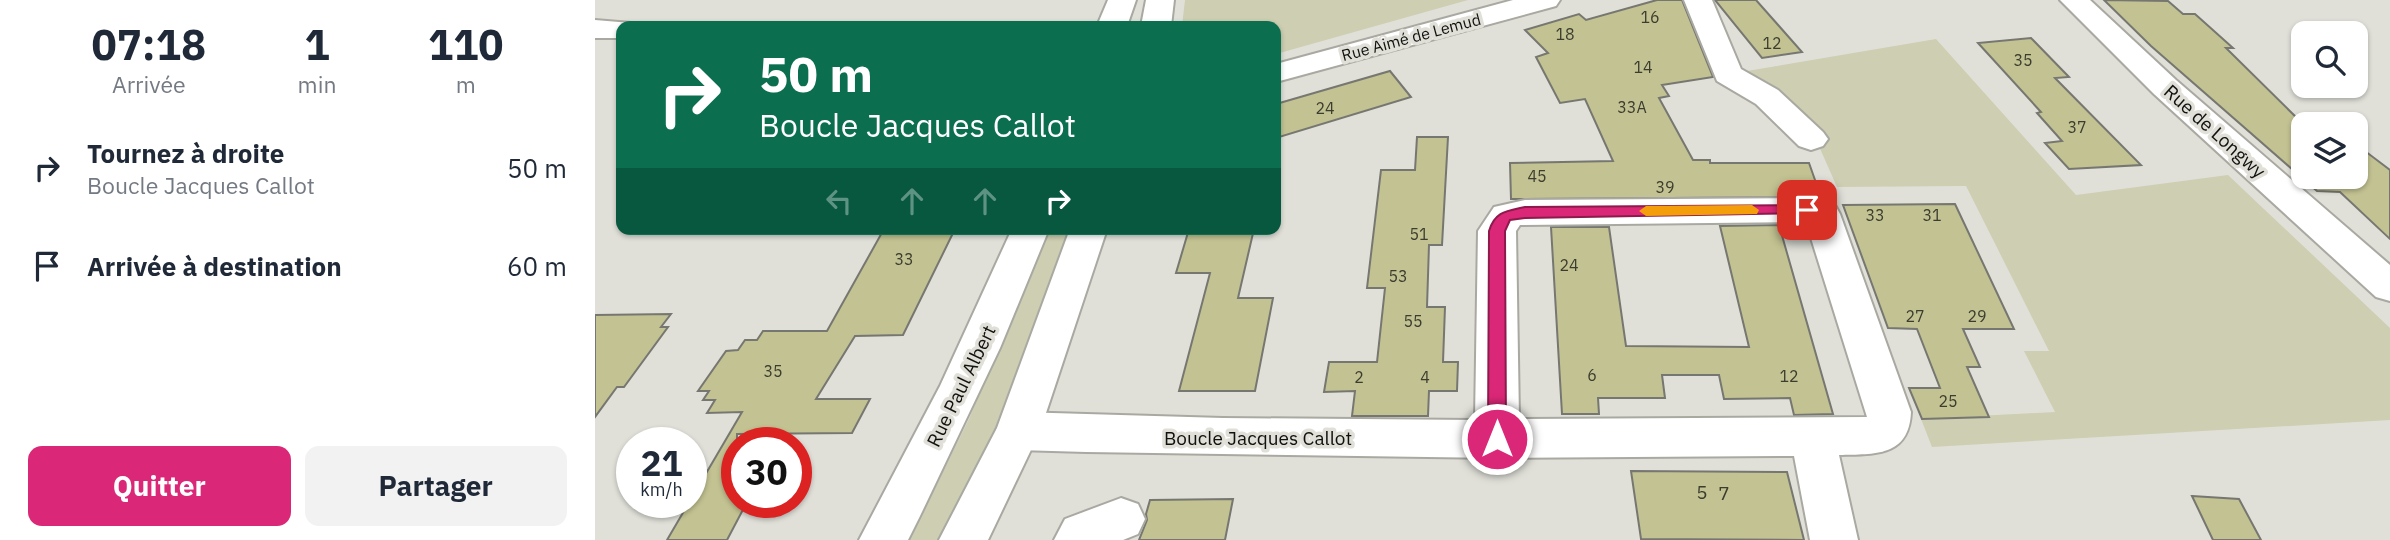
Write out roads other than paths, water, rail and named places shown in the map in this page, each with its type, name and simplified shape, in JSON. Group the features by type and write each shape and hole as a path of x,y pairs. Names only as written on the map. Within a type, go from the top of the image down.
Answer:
{"street":[{"path":"1114,21 1122,0"},
{"path":"1157,21 1160,0"},
{"name":"Rue Aimé de Lemud","path":"1281,72 1546,0"},
{"path":"1698,0 1728,74 1767,97 1811,139"},
{"name":"Rue de Longwy","path":"2074,0 2165,87 2390,287"},
{"name":"Boucle Jacques Callot","path":"1018,431 1111,436 1497,439 1877,435 1888,428 1889,412 1822,214 1807,210 1525,212 1506,216 1499,222 1497,231 1497,439"},
{"name":"Rue Paul Albert","path":"883,540 946,419 1005,295 1029,235"},
{"path":"963,540 1018,431 1087,235"},
{"path":"1814,437 1834,540"},
{"path":"1077,540 1082,534 1121,519"}]}
